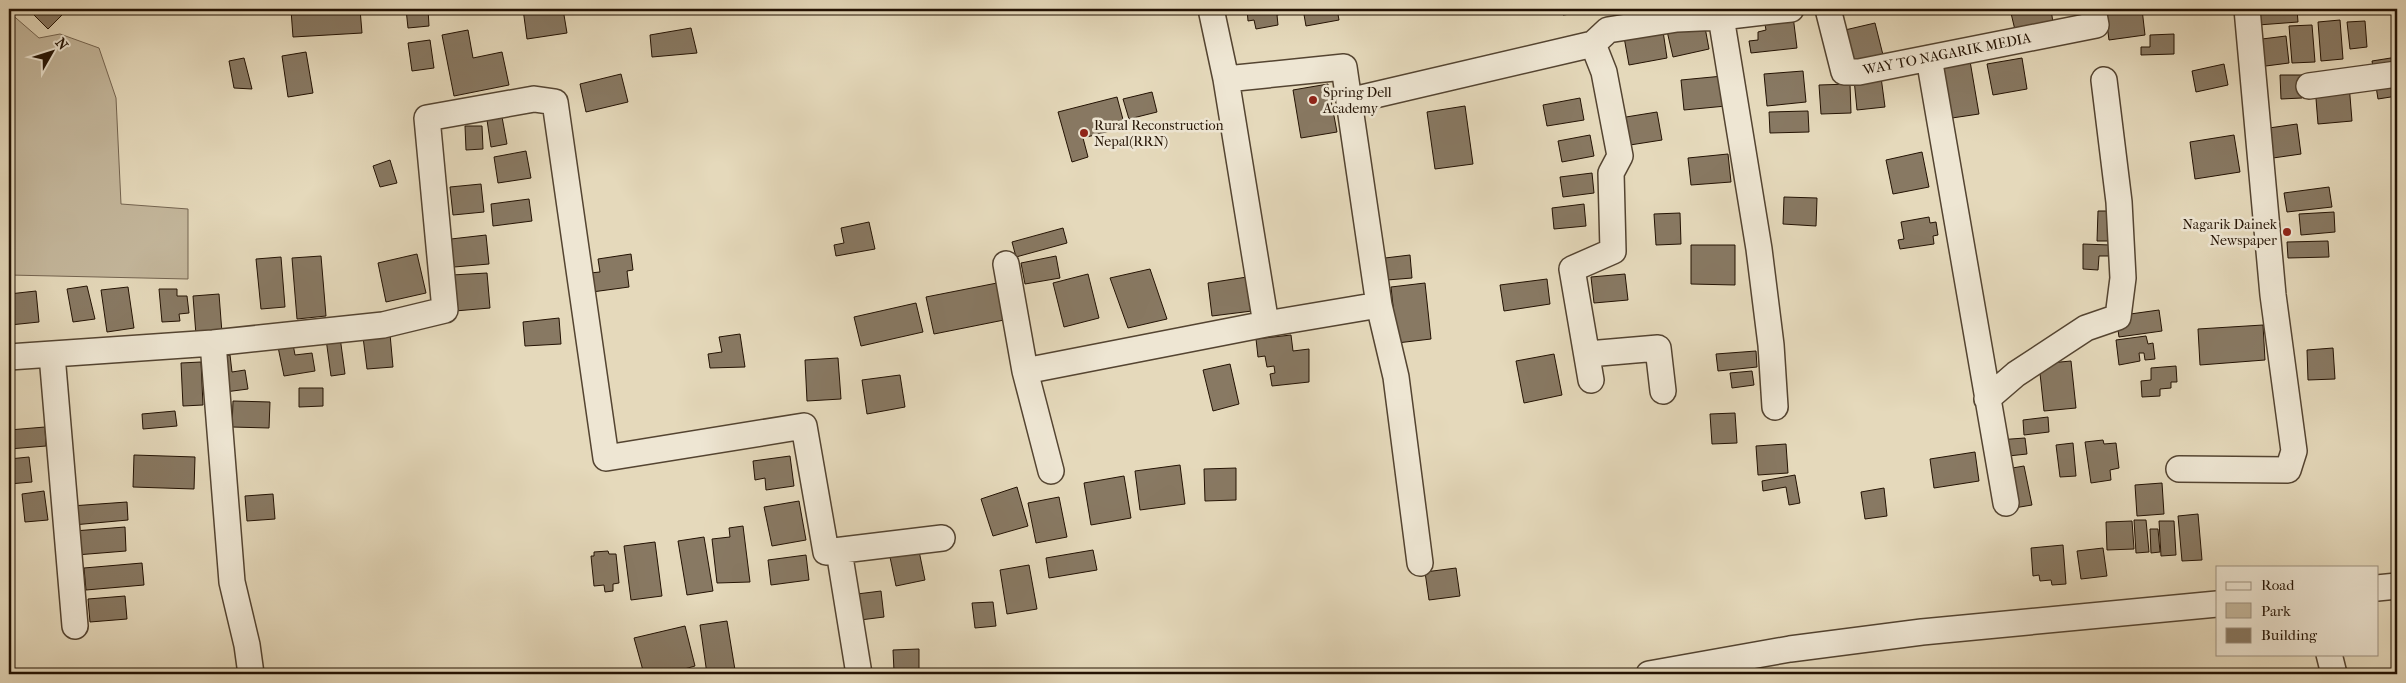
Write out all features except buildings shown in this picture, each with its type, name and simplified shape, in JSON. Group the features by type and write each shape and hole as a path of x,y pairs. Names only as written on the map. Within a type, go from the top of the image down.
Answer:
{"street":[{"path":"1211,9 1226,79 1266,324"},
{"path":"1349,101 1593,44 1608,30 1676,14 1721,17 1791,9"},
{"name":"WAY TO NAGARIK MEDIA","path":"1828,9 1844,72 1859,72 2096,25 2093,9"},
{"path":"2179,469 2288,470 2294,451 2273,295 2246,9"},
{"path":"1721,17 1759,249 1771,345 1775,407"},
{"path":"1591,380 1572,270 1613,251 1611,173 1620,156 1604,72 1593,44"},
{"path":"1929,58 2006,503"},
{"path":"1226,79 1344,67 1379,306 1396,377 1420,563"},
{"path":"2309,86 2397,74"},
{"path":"1988,399 2016,374 2086,328 2118,317 2123,278 2119,202 2104,80"},
{"path":"9,357 213,343 383,325 445,310 427,118 534,99 555,102 606,458 804,426 826,552 942,538"},
{"path":"1006,264 1025,371 1051,471"},
{"path":"1025,371 1266,324 1379,306"},
{"path":"213,343 232,582 247,645 251,674"},
{"path":"1588,354 1658,348 1663,391"},
{"path":"52,355 75,626"},
{"path":"839,551 859,674"},
{"path":"2378,588 2397,586"},
{"path":"1649,674 1790,649 1912,633 2216,604"},
{"path":"2330,656 2334,674"}],"green space":[{"path":"9,12 39,38 60,34 99,48 116,98 121,204 188,209 188,279 9,275"}],"place":[{"name":"Spring Dell Academy","path":"1313,100"},
{"name":"Rural Reconstruction Nepal(RRN)","path":"1084,133"},
{"name":"Nagarik Dainek Newspaper","path":"2287,232"}]}
